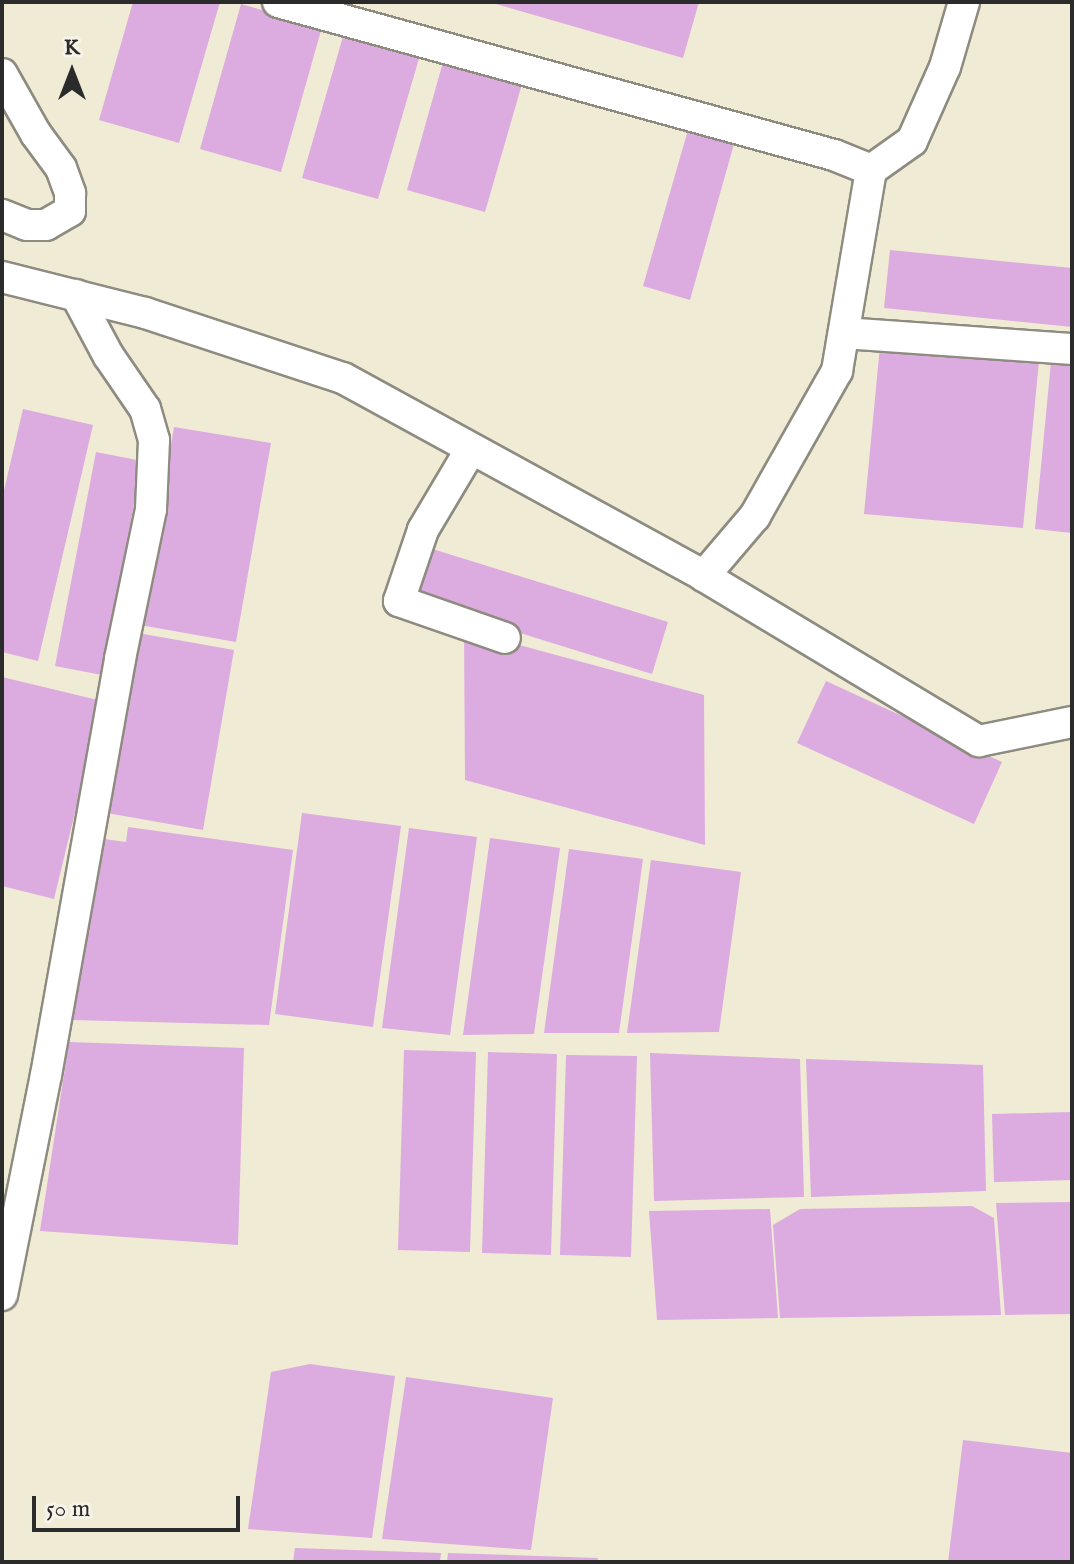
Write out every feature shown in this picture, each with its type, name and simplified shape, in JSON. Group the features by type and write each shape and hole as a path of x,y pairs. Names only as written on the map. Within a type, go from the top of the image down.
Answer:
{"street":[{"path":"278,2 834,155 871,170"},
{"path":"704,576 755,516 837,371 871,170 912,141 945,67 964,2"},
{"path":"2,74 36,134 61,168 70,193 70,211 46,225 27,225 2,215"},
{"path":"2,277 145,313 343,378 704,576 979,741 1072,722"},
{"path":"2,1295 46,1075 120,659 151,509 154,440 145,409 108,355 76,295"},
{"path":"844,333 1072,349"},
{"path":"471,449 423,530 399,601 505,638"}],"building":[{"path":"133,2 220,2 179,143 99,120"},
{"path":"489,2 699,2 683,58"},
{"path":"241,4 322,27 281,172 200,149"},
{"path":"344,33 420,55 378,199 302,178"},
{"path":"443,62 522,84 485,212 407,190"},
{"path":"688,130 734,144 690,300 643,286"},
{"path":"890,250 1072,268 1072,327 884,308"},
{"path":"880,346 1039,361 1023,528 864,514"},
{"path":"1051,362 1072,364 1072,533 1035,529"},
{"path":"23,409 93,425 38,661 2,652 2,499"},
{"path":"174,427 271,443 236,642 140,625"},
{"path":"96,452 142,461 102,675 55,666"},
{"path":"426,547 668,622 652,674 410,599"},
{"path":"464,630 704,695 705,845 465,780"},
{"path":"138,633 234,650 203,830 107,813"},
{"path":"2,677 102,701 54,899 2,886"},
{"path":"826,681 1002,762 974,824 797,743"},
{"path":"302,813 401,826 373,1027 275,1014"},
{"path":"128,827 293,850 269,1025 72,1020 97,838 126,842"},
{"path":"409,828 477,837 450,1035 382,1028"},
{"path":"490,838 560,848 534,1034 463,1035"},
{"path":"569,849 643,859 619,1033 544,1033"},
{"path":"651,860 741,872 719,1032 627,1033"},
{"path":"69,1042 244,1048 238,1245 40,1231"},
{"path":"404,1050 476,1052 470,1252 398,1250"},
{"path":"488,1052 557,1054 551,1255 482,1253"},
{"path":"650,1053 800,1059 804,1197 654,1201"},
{"path":"566,1055 637,1056 631,1257 560,1255"},
{"path":"806,1059 983,1065 986,1191 811,1197"},
{"path":"1072,1112 1072,1180 994,1182 992,1114"},
{"path":"1072,1202 1072,1314 1005,1315 996,1203"},
{"path":"972,1206 994,1218 1001,1315 780,1318 773,1225 800,1209"},
{"path":"770,1209 778,1318 657,1320 649,1211"},
{"path":"310,1364 395,1376 372,1538 248,1529 271,1372"},
{"path":"406,1377 553,1398 531,1550 382,1539"},
{"path":"963,1440 1072,1453 1072,1562 948,1562"},
{"path":"295,1548 441,1553 440,1562 293,1562"},
{"path":"448,1553 598,1558 597,1562 447,1562"}]}
